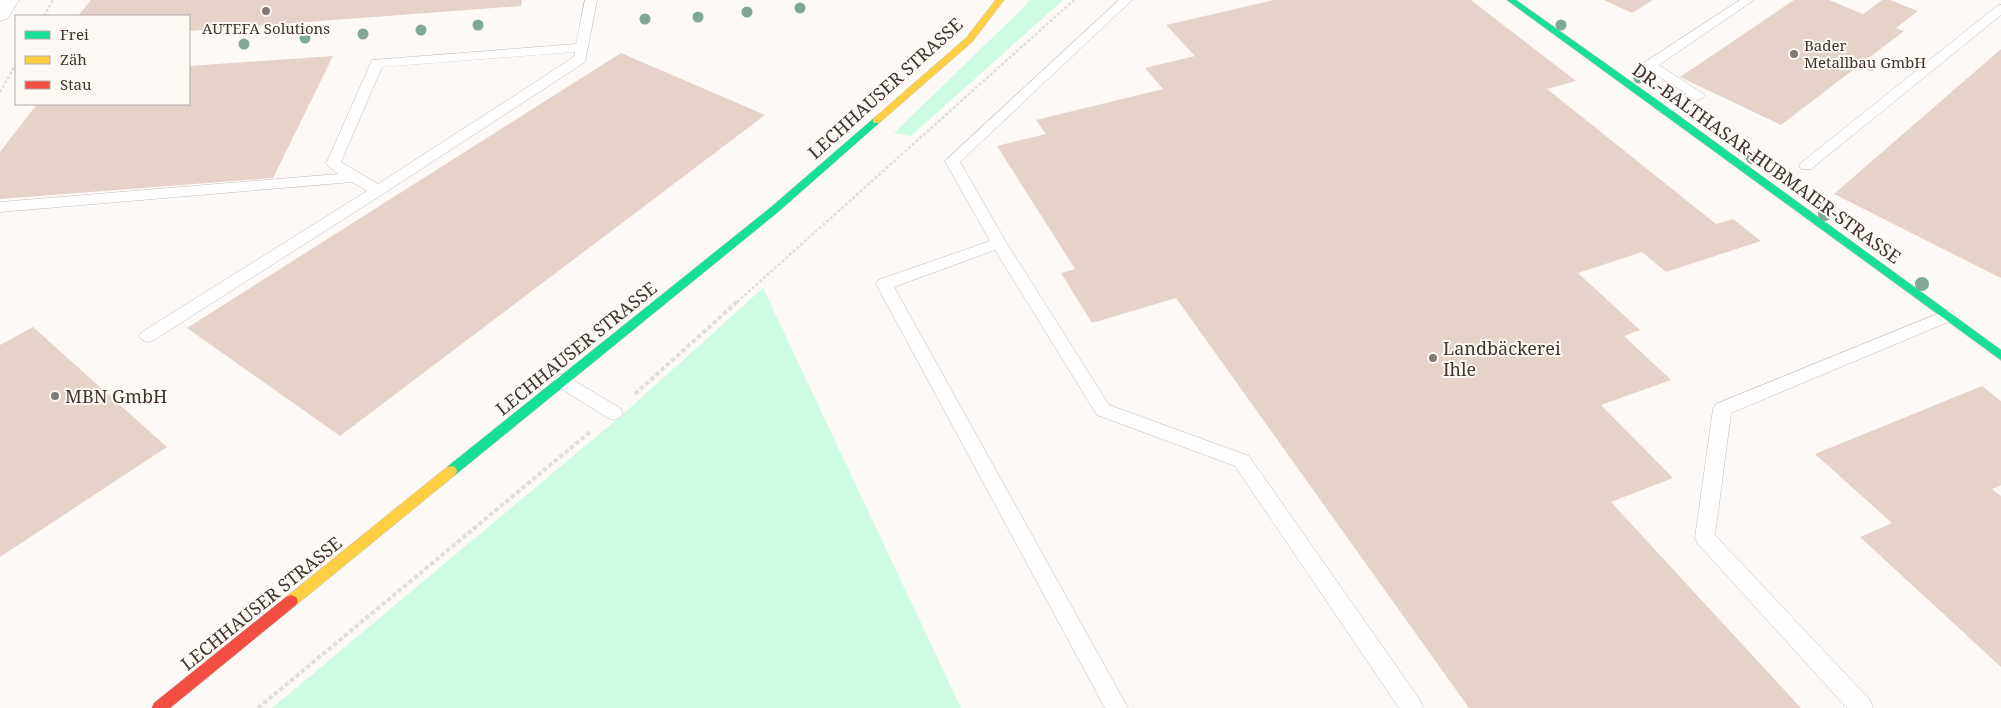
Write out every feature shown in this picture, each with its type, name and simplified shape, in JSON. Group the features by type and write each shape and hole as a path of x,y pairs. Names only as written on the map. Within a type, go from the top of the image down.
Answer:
{"main road":[{"name":"LECHHAUSER STRASSE","path":"159,708 811,178 969,40 1000,0"},
{"name":"DR.-BALTHASAR-HUBMAIER-STRASSE","path":"1511,0 1664,109 2001,356"}],"street":[{"path":"0,14 9,0"}],"lane":[{"path":"148,336 580,59 591,0"},
{"path":"1126,0 952,162 999,243 1103,410 1242,460 1412,708"},
{"path":"1664,109 1698,95 1650,65 1748,0"},
{"path":"1806,166 2001,9"},
{"path":"378,190 333,164 377,62 582,48"},
{"path":"0,208 355,177"},
{"path":"999,243 884,284 1118,708"},
{"path":"1862,708 1705,538 1722,409 1948,316"},
{"path":"563,381 614,413"}],"path":[{"path":"45,15 53,0"},
{"path":"258,708 614,413 1074,0"},
{"path":"0,92 15,66"}],"green space":[{"path":"1029,0 1063,0 911,136 894,133 1027,4"},
{"path":"763,288 961,708 272,708 622,415"}],"building":[{"name":"AUTEFA Solutions","path":"91,0 522,0 521,6 190,31 190,15 79,15"},
{"name":"Landbäckerei Ihle","path":"1274,0 1471,0 1576,81 1547,89 1716,224 1733,219 1761,241 1666,272 1642,252 1578,273 1640,330 1624,336 1671,380 1601,405 1673,478 1611,502 1801,708 1469,708 1176,298 1092,323 1061,273 1075,269 997,146 1046,134 1036,120 1163,89 1145,68 1195,56 1166,25"},
{"path":"1604,0 1653,0 1632,13"},
{"name":"Bader Metallbau GmbH","path":"1794,0 1829,0 1863,14 1882,0 1890,0 1918,11 1896,28 1904,31 1781,125 1680,77"},
{"path":"2001,49 2001,278 1834,194"},
{"path":"621,53 765,115 340,436 187,328"},
{"path":"333,56 273,178 0,199 0,152 36,105 190,105 190,66"},
{"name":"MBN GmbH","path":"33,327 167,447 0,557 0,345"},
{"path":"1982,386 2001,401 2001,485 1992,489 2001,496 2001,667 1860,537 1892,523 1815,454"}],"traffic: fast":[{"path":"1511,0 1664,109 2001,356"},
{"path":"451,471 774,210 876,121"}],"traffic: slow":[{"path":"876,121 969,40 1000,0"},
{"path":"291,601 451,471"}],"traffic: jam":[{"path":"159,708 291,601"}],"place":[{"name":"AUTEFA Solutions","path":"266,11"},
{"name":"Bader Metallbau GmbH","path":"1794,54"},
{"name":"Landbäckerei Ihle","path":"1433,358"},
{"name":"MBN GmbH","path":"55,396"}]}
